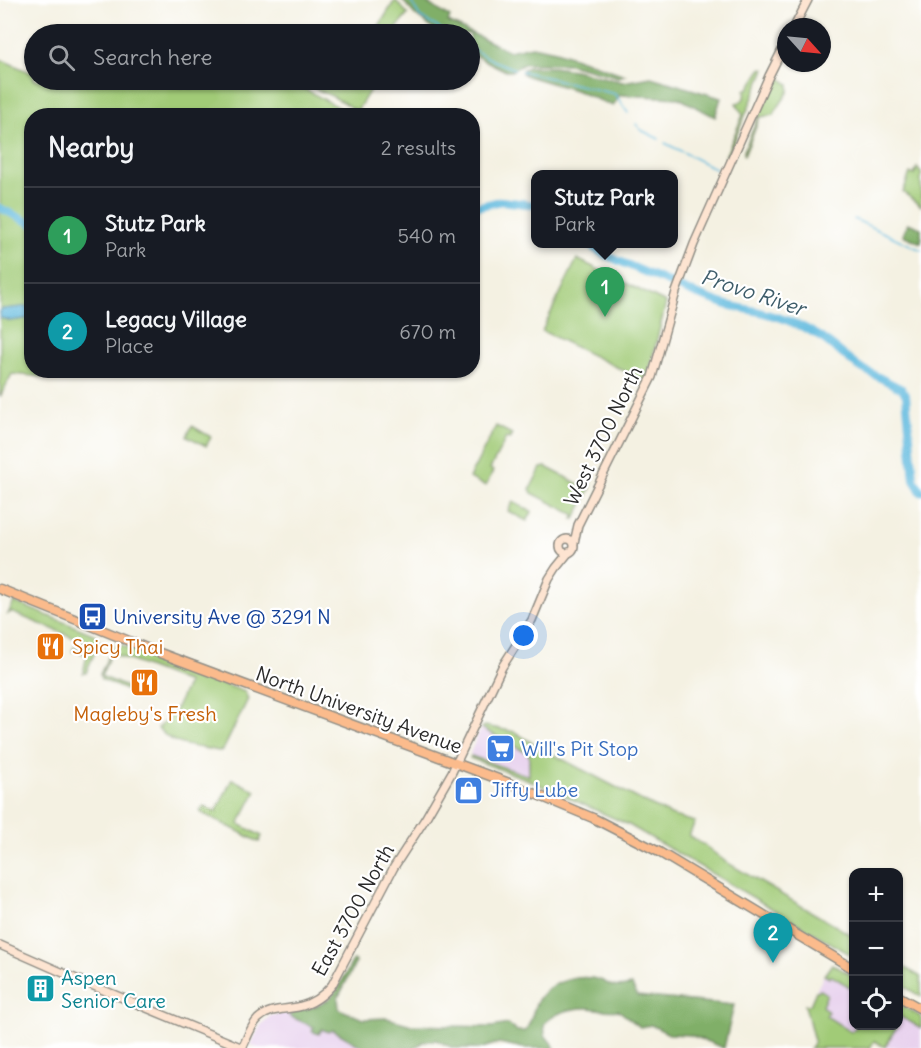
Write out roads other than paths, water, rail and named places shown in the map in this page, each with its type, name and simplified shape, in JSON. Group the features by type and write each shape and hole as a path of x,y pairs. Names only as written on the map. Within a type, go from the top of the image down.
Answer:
{"highway":[{"name":"North University Avenue","path":"0,589 168,657 536,794 620,831 687,868 849,966"},
{"path":"903,999 921,1009"}],"main road":[{"path":"799,18 808,0"},
{"name":"West 3700 North","path":"574,543 578,525 652,377 681,275 777,59"},
{"name":"West 3700 North","path":"565,539 578,525"},
{"path":"570,539 574,543 573,549 556,567 560,542 570,539"},
{"path":"560,548 563,552 569,552"},
{"name":"East 3700 North","path":"242,1048 256,1022 264,1015 276,1009 306,1005 320,998 332,985 394,867 456,764 502,667 532,620 556,567"},
{"path":"0,945 242,1048"}],"water":[{"path":"24,307 24,319 11,321 0,318 0,310"}],"waterway":[{"path":"410,0 421,18 432,24"},
{"path":"480,53 515,69"},
{"path":"521,71 615,94 628,113"},
{"path":"636,124 641,130 659,139"},
{"path":"665,143 716,169"},
{"name":"Provo River","path":"480,206 501,201 531,204"},
{"name":"Provo River","path":"0,208 24,220"},
{"path":"854,219 921,250"},
{"name":"Provo River","path":"594,248 698,295 727,305 784,319 805,328 821,337 859,367 902,389 906,395 914,479 921,492"}],"place":[{"name":"Stutz Park","path":"605,317"},
{"name":"University Ave @ 3291 N","path":"92,617"},
{"name":"Spicy Thai","path":"51,647"},
{"name":"Magleby's Fresh","path":"145,683"},
{"name":"Will's Pit Stop","path":"500,749"},
{"name":"Jiffy Lube","path":"469,790"},
{"name":"Legacy Village","path":"773,963"},
{"name":"Aspen Senior Care","path":"40,989"}]}
